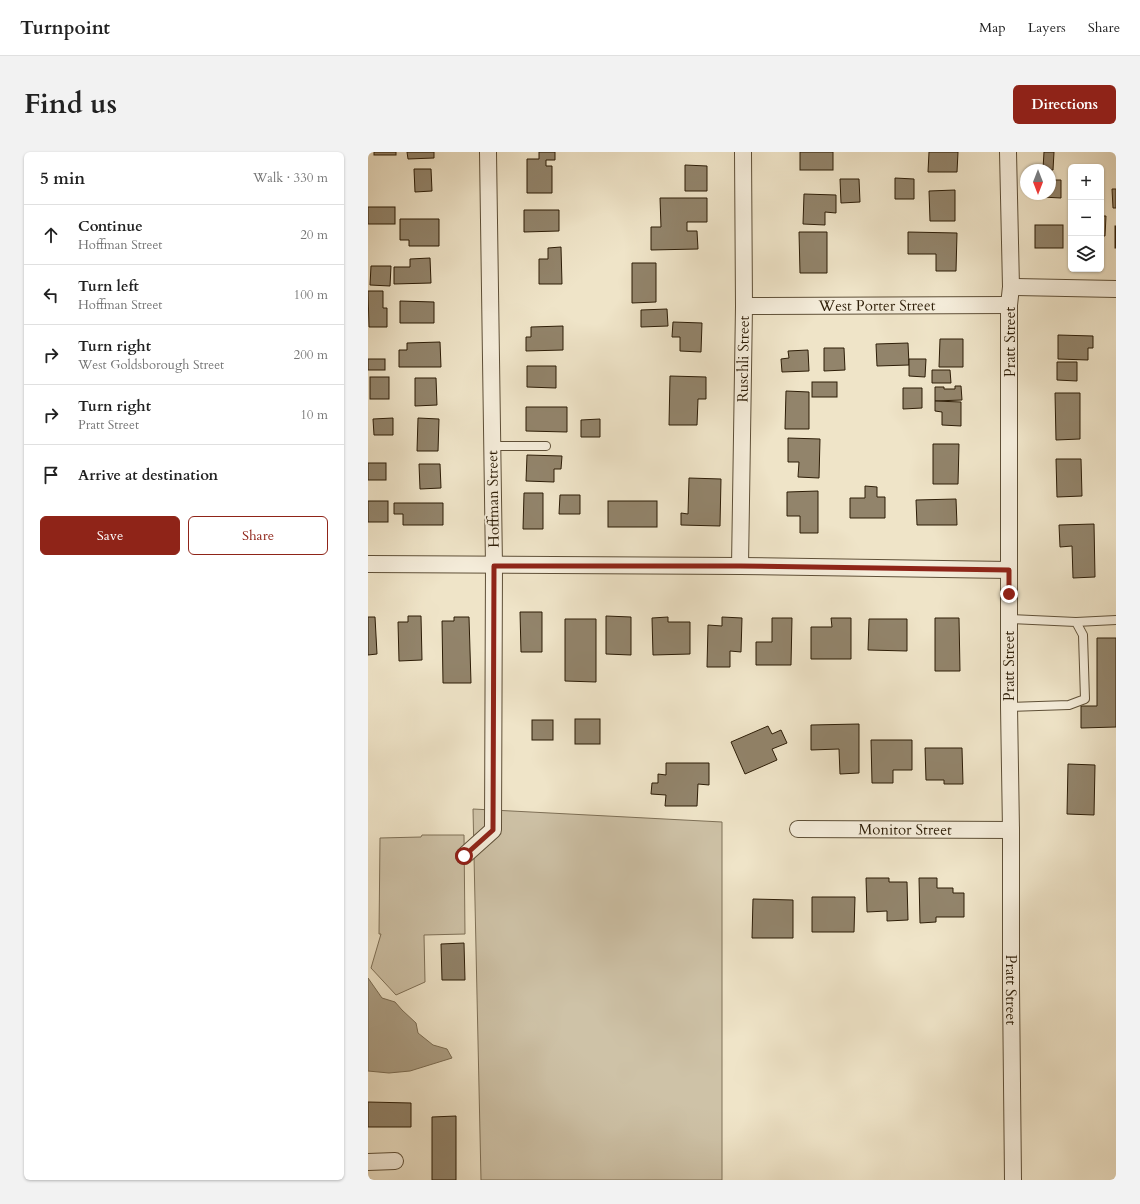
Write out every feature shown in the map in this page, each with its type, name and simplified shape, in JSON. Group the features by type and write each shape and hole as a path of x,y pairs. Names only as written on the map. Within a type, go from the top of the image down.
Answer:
{"street":[{"name":"Hoffman Street","path":"464,856 493,830 494,566 488,152"},
{"name":"Ruschli Street","path":"740,566 744,306 743,152"},
{"name":"Pratt Street","path":"1008,152 1011,287 1009,707 1013,1180"},
{"path":"1011,287 1116,289"},
{"name":"West Porter Street","path":"744,306 1010,305"},
{"path":"368,564 494,566 740,566 1009,570"},
{"name":"Monitor Street","path":"798,829 1011,830"},
{"path":"368,1162 395,1161"}],"lane":[{"path":"493,446 546,446"},
{"path":"1009,619 1076,622 1116,620"},
{"path":"1009,707 1069,705 1084,699 1083,635 1076,622"}],"shaded area":[{"path":"473,809 722,822 722,1180 481,1180"},
{"path":"422,835 464,835 465,934 424,935 425,982 396,995 371,968 381,934 379,934 380,838 421,837"},
{"path":"368,978 382,998 395,1002 416,1023 418,1033 433,1045 447,1049 452,1058 410,1071 389,1073 368,1071"}],"building":[{"path":"374,152 396,152 396,155 374,155"},
{"path":"407,152 434,152 434,158 408,159"},
{"path":"539,152 555,152 555,160 546,160 546,166 552,166 552,193 527,193 527,159 539,159"},
{"path":"800,152 833,152 833,170 800,170"},
{"path":"929,152 958,152 957,172 928,172"},
{"path":"1044,152 1054,152 1053,164 1043,164"},
{"path":"685,165 707,166 707,191 685,191"},
{"path":"414,169 431,169 432,191 415,192"},
{"path":"895,178 914,179 914,199 895,199"},
{"path":"840,179 859,179 860,202 841,203"},
{"path":"1056,180 1061,180 1061,198 1056,198"},
{"path":"1112,189 1116,189 1116,208 1113,208"},
{"path":"955,190 955,221 930,221 929,191"},
{"path":"804,194 836,195 836,213 825,212 825,225 803,224"},
{"path":"660,198 707,198 707,222 687,222 687,231 697,231 698,249 651,250 651,227 661,227"},
{"path":"368,207 395,207 395,224 368,224"},
{"path":"524,210 559,210 559,231 524,232"},
{"path":"1104,216 1106,216 1105,236"},
{"path":"400,219 439,219 439,246 409,246 409,240 400,240"},
{"path":"1035,225 1063,225 1063,248 1035,248"},
{"path":"1116,226 1116,248 1115,248"},
{"path":"799,232 827,232 827,273 800,273"},
{"path":"908,232 957,233 956,271 936,271 936,254 908,254"},
{"path":"561,247 562,284 539,284 539,259 548,259 548,248"},
{"path":"430,258 431,283 394,284 394,267 410,267 410,259"},
{"path":"632,263 656,263 656,302 632,303"},
{"path":"371,266 391,266 390,286 370,285"},
{"path":"368,291 383,291 383,308 387,308 387,327 369,327"},
{"path":"400,301 434,302 434,323 400,323"},
{"path":"667,309 668,326 641,327 641,310"},
{"path":"673,322 702,323 701,352 680,351 680,337 672,337"},
{"path":"563,326 563,350 526,351 526,337 531,337 531,327"},
{"path":"1058,335 1093,336 1093,348 1088,348 1088,360 1058,359"},
{"path":"940,339 963,339 963,367 939,367"},
{"path":"440,342 441,367 399,367 399,350 407,350 407,343"},
{"path":"908,343 909,365 877,366 876,344"},
{"path":"824,348 844,348 845,370 824,371"},
{"path":"808,350 809,371 782,372 781,359 789,358 788,351"},
{"path":"368,359 385,359 385,370 368,370"},
{"path":"909,359 926,359 925,377 909,376"},
{"path":"1057,362 1077,362 1077,381 1057,380"},
{"path":"527,366 556,366 556,388 527,387"},
{"path":"932,370 950,370 951,383 932,383"},
{"path":"670,376 706,377 706,399 698,399 697,425 669,425"},
{"path":"370,377 389,377 389,399 370,399"},
{"path":"415,378 436,378 437,405 415,406"},
{"path":"812,382 837,382 837,397 812,397"},
{"path":"955,386 961,386 962,400 935,401 935,387 955,389"},
{"path":"903,388 922,388 922,408 903,409"},
{"path":"786,391 809,392 809,429 785,429"},
{"path":"1055,393 1080,393 1080,439 1056,440"},
{"path":"935,401 961,402 961,426 942,425 942,412 935,411"},
{"path":"526,407 567,407 567,432 526,431"},
{"path":"393,418 393,435 374,435 373,419"},
{"path":"418,418 439,419 438,451 417,451"},
{"path":"600,419 600,437 581,437 581,420"},
{"path":"788,438 820,439 819,478 798,477 799,462 788,462"},
{"path":"933,444 959,444 958,484 933,484"},
{"path":"527,455 562,456 561,469 554,469 554,482 526,481"},
{"path":"1056,459 1081,459 1082,496 1057,497"},
{"path":"368,463 386,463 386,480 368,480"},
{"path":"419,464 440,464 441,488 420,489"},
{"path":"689,478 721,479 720,526 681,525 681,513 688,514"},
{"path":"865,486 877,487 877,497 885,497 885,518 850,518 850,498 865,498"},
{"path":"818,491 818,533 800,533 800,516 787,516 787,492"},
{"path":"524,493 543,493 543,529 523,529"},
{"path":"560,495 580,495 580,514 559,514"},
{"path":"956,499 957,525 917,525 916,500"},
{"path":"368,501 388,501 388,522 368,522"},
{"path":"608,501 657,501 657,527 608,527"},
{"path":"394,503 443,503 443,525 403,525 403,514 394,514"},
{"path":"1094,524 1095,577 1073,578 1072,546 1060,547 1059,525"},
{"path":"520,612 542,612 542,652 521,652"},
{"path":"408,616 421,616 422,660 399,661 398,622 408,622"},
{"path":"606,616 631,617 631,655 606,654"},
{"path":"368,617 375,617 377,654 368,655"},
{"path":"454,617 469,617 471,683 443,683 442,621 454,621"},
{"path":"668,617 668,622 690,622 690,654 653,655 652,618"},
{"path":"722,617 742,618 741,652 730,651 730,667 707,667 708,625 722,626"},
{"path":"772,618 792,618 791,665 756,665 756,642 772,642"},
{"path":"831,618 851,618 851,659 811,659 811,627 832,627"},
{"path":"935,618 959,618 960,671 935,671"},
{"path":"565,619 596,619 596,682 565,681"},
{"path":"869,619 907,619 907,651 868,650"},
{"path":"1097,638 1116,638 1116,727 1081,728 1081,706 1097,706"},
{"path":"575,719 600,719 600,744 575,744"},
{"path":"532,720 553,720 553,740 532,740"},
{"path":"859,724 859,773 840,774 839,749 811,750 811,725"},
{"path":"768,726 772,734 781,730 787,743 772,749 777,760 745,774 731,742"},
{"path":"871,740 912,740 912,770 893,770 893,783 872,783"},
{"path":"925,748 962,748 963,784 944,784 944,780 926,780"},
{"path":"666,763 709,763 709,785 698,784 697,806 665,806 666,795 651,794 652,783 658,783 658,774 666,775"},
{"path":"1068,764 1095,765 1094,815 1067,814"},
{"path":"866,878 889,878 889,882 907,882 908,920 887,921 887,911 867,912"},
{"path":"919,878 937,878 937,888 953,888 953,893 964,893 964,917 936,917 936,922 920,923"},
{"path":"812,897 855,897 854,932 812,932"},
{"path":"753,899 793,900 793,938 752,938"},
{"path":"464,943 465,980 442,980 441,944"},
{"path":"368,1102 411,1103 411,1127 368,1127"},
{"path":"456,1116 456,1180 432,1180 432,1117"}],"route":[{"path":"464,856 493,830 494,566 740,566 1009,570 1009,594"}]}
